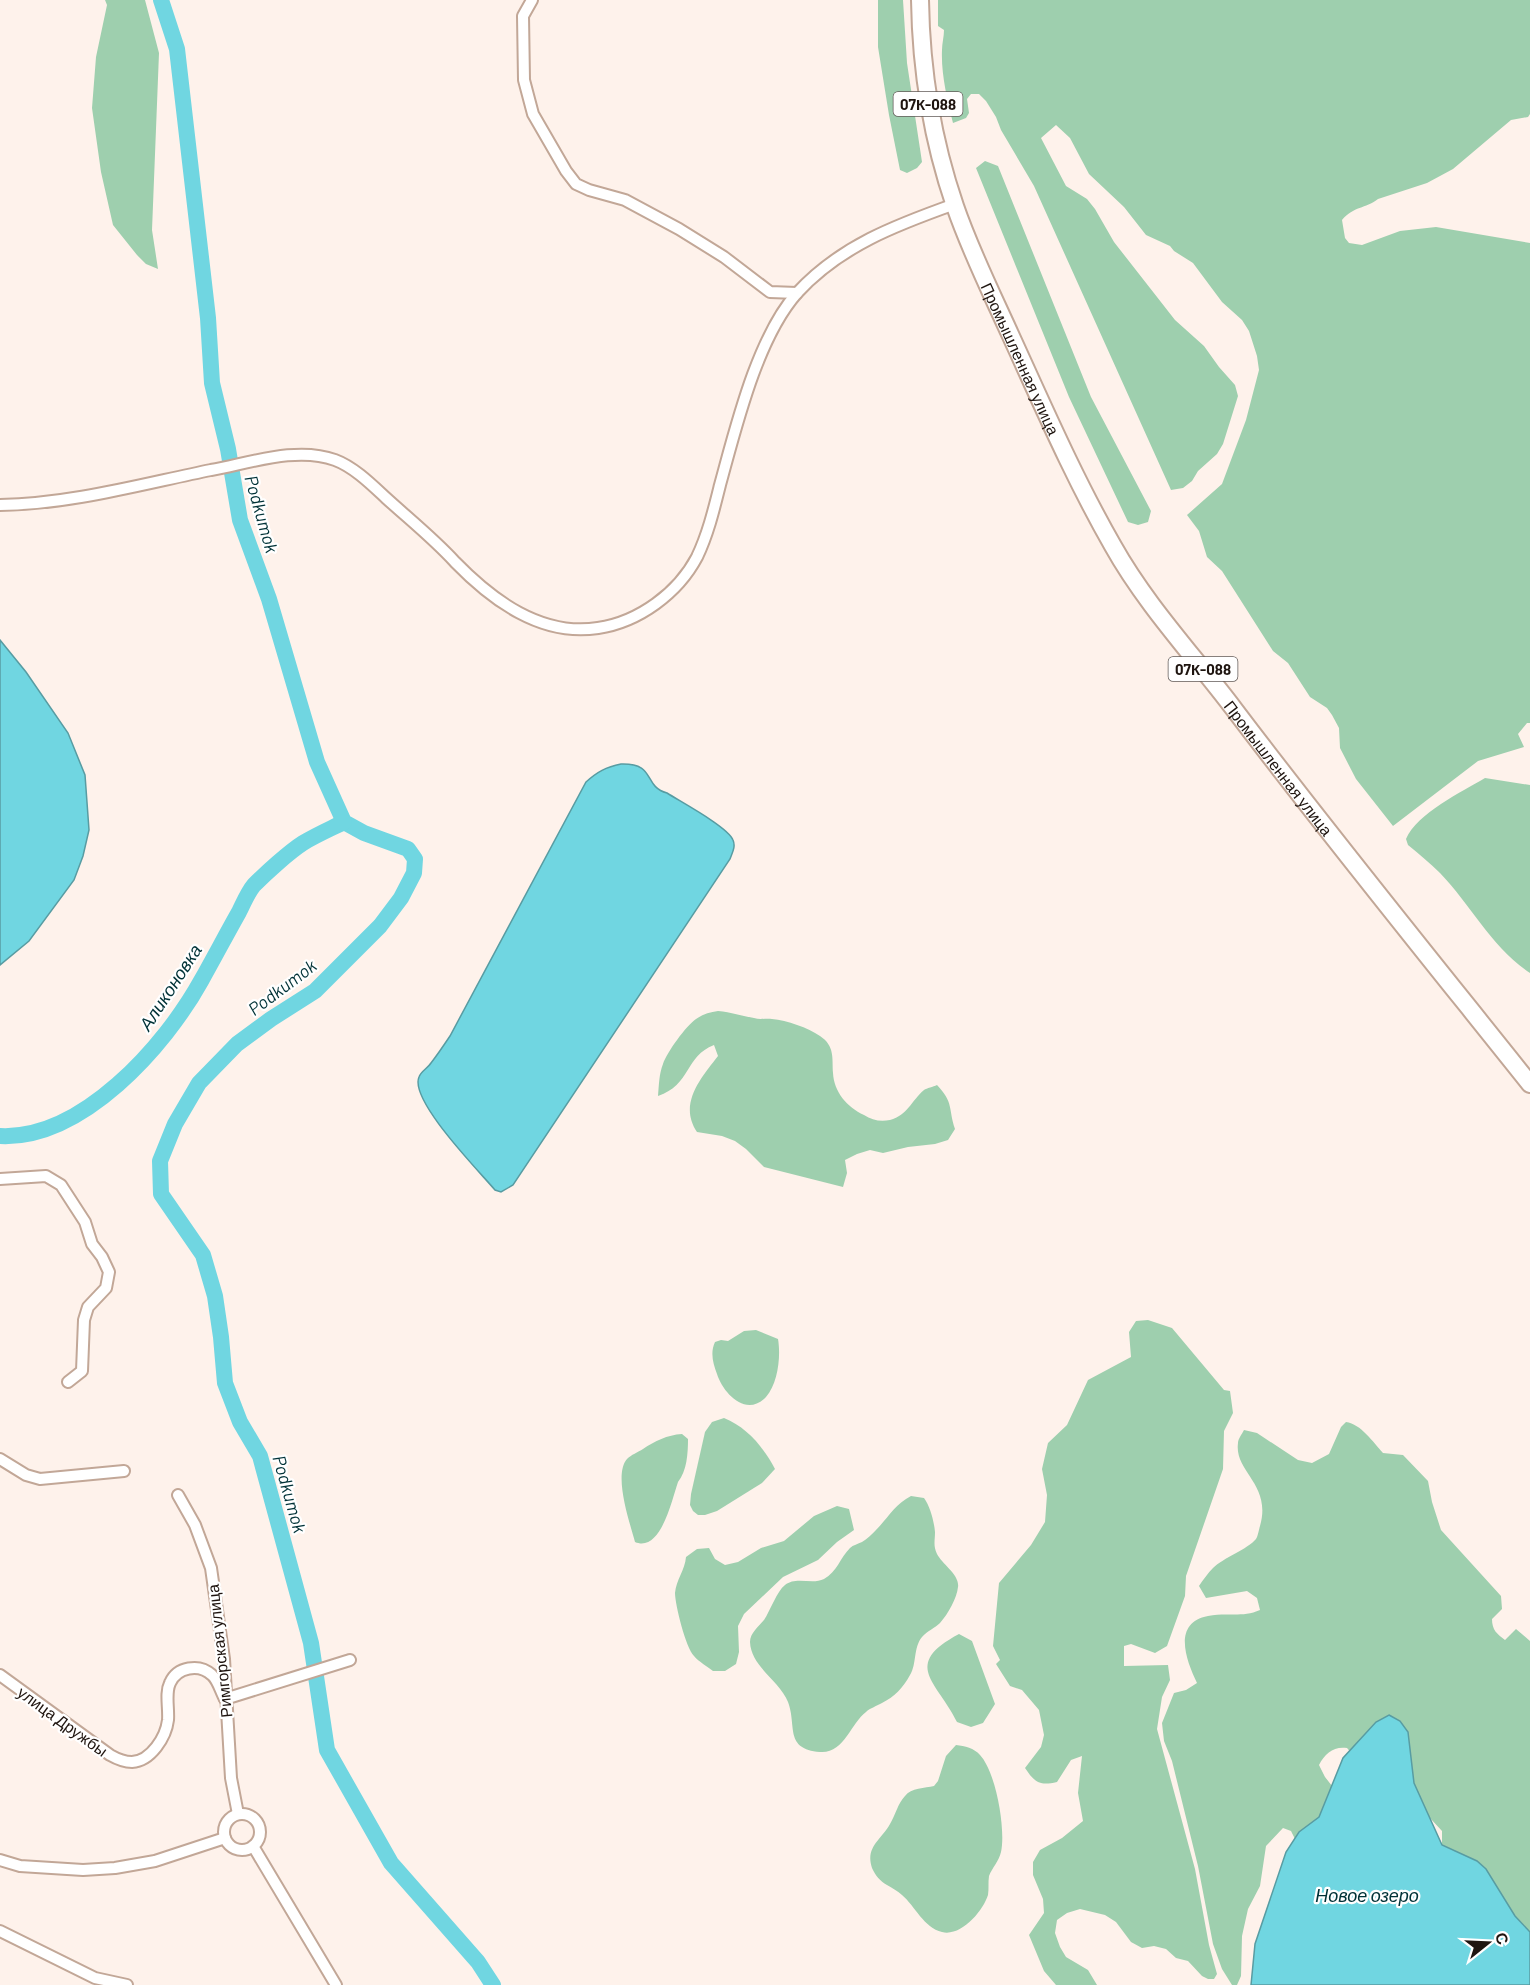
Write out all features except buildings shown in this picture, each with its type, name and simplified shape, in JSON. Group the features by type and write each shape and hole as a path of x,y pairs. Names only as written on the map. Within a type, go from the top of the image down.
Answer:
{"main road":[{"name":"07К-088","path":"920,0 920,33 930,118 955,204"},
{"name":"Промышленная улица","path":"955,204 979,266 1041,403 1073,470 1120,557 1140,587 1258,741 1530,1084"}],"street":[{"path":"532,0 523,16 524,80 533,114 576,184 625,200 679,229 724,257 770,292 798,293"},
{"path":"0,505 69,499 261,460 310,455 337,460 381,493 483,589 528,618 554,627 577,630 597,629 622,623 639,615 662,599 685,575 695,560 709,527 758,361 783,313 798,293 839,257 866,239 955,204"},
{"path":"0,1179 46,1176 61,1185 74,1202 109,1272 106,1288 88,1307 84,1320 82,1371 68,1382"},
{"path":"0,1459 26,1475 40,1479 124,1471"},
{"name":"Римгорская улица","path":"178,1495 195,1525 211,1568 224,1659 231,1778 238,1814"},
{"path":"225,1699 350,1660"},
{"name":"улица Дружбы","path":"0,1675 110,1755 122,1761 133,1762 146,1756 156,1748 164,1736 168,1722 168,1685 175,1674 188,1668 201,1668 213,1676 225,1699"},
{"path":"238,1814 250,1816 258,1824 259,1836 253,1846 243,1850 228,1843 225,1838 226,1823 238,1814"},
{"path":"0,1860 20,1866 83,1870 115,1868 154,1861 225,1838"},
{"path":"253,1846 336,1985"},
{"path":"0,1931 94,1978 127,1985"}],"green space":[{"path":"105,0 145,0 159,53 152,230 158,269 146,264 113,225 101,172 92,108 96,57 107,5"},
{"path":"878,0 903,0 907,63 922,162 917,168 907,173 900,170 889,115 878,47"},
{"path":"938,0 1530,0 1530,114 1528,117 1511,120 1453,169 1427,183 1378,199 1351,212 1342,220 1345,238 1349,243 1362,245 1400,231 1436,227 1530,243 1530,723 1527,723 1518,734 1524,747 1478,761 1393,826 1356,779 1340,748 1339,728 1332,715 1327,708 1310,697 1288,663 1273,651 1222,571 1207,557 1199,531 1187,515 1222,484 1246,420 1259,370 1249,331 1242,320 1222,302 1193,263 1170,246 1146,235 1124,207 1089,174 1070,138 1056,125 1041,138 1066,186 1087,199 1114,242 1175,320 1204,346 1235,385 1238,396 1223,444 1217,454 1198,471 1192,481 1183,488 1171,490 1034,186 1001,130 996,117 979,94 971,94 967,99 969,113 966,118 953,123 943,77 944,30 938,26"},
{"path":"985,161 998,166 1091,397 1151,511 1148,522 1138,525 1128,522 1069,397 976,168"},
{"path":"1485,778 1530,785 1530,973 1504,951 1451,885 1408,845 1406,839 1420,820 1430,812"},
{"path":"718,1011 756,1019 784,1021 820,1036 830,1048 834,1080 839,1093 852,1108 873,1119 886,1121 896,1118 924,1090 937,1085 948,1101 955,1129 948,1140 935,1144 883,1153 870,1150 845,1160 847,1173 843,1187 764,1167 735,1141 722,1136 697,1132 692,1122 690,1111 694,1092 718,1056 714,1045 698,1056 677,1085 658,1096 659,1080 665,1059 677,1040 696,1019"},
{"path":"1148,1320 1172,1328 1224,1390 1230,1391 1233,1413 1224,1431 1223,1469 1186,1576 1185,1596 1167,1646 1155,1653 1131,1644 1124,1646 1124,1666 1168,1665 1170,1680 1162,1697 1157,1729 1195,1869 1209,1945 1217,1974 1214,1979 1208,1979 1188,1961 1176,1958 1166,1949 1154,1946 1142,1948 1131,1942 1116,1922 1105,1915 1080,1909 1067,1913 1057,1920 1055,1933 1066,1957 1088,1970 1097,1985 1056,1985 1044,1971 1029,1935 1044,1913 1043,1899 1033,1875 1033,1862 1040,1850 1062,1838 1083,1821 1078,1793 1082,1756 1071,1760 1057,1782 1046,1784 1038,1782 1025,1768 1041,1747 1044,1735 1039,1710 1022,1690 1010,1686 996,1664 1000,1660 993,1646 999,1583 1031,1545 1045,1522 1047,1495 1042,1469 1048,1443 1067,1425 1088,1380 1131,1357 1129,1332 1136,1321"},
{"path":"756,1330 778,1339 779,1361 770,1391 758,1403 751,1405 736,1400 724,1389 714,1366 713,1350 715,1342 728,1341 744,1331"},
{"path":"724,1418 740,1427 754,1439 766,1453 775,1469 762,1483 717,1511 698,1515 690,1505 705,1432 712,1422"},
{"path":"1346,1422 1362,1430 1383,1453 1403,1455 1428,1481 1441,1530 1501,1596 1502,1609 1492,1619 1495,1631 1505,1640 1516,1629 1530,1641 1530,1932 1515,1916 1486,1869 1477,1861 1442,1845 1442,1831 1430,1818 1418,1813 1360,1763 1347,1748 1338,1748 1327,1754 1319,1765 1325,1777 1347,1805 1308,1867 1291,1831 1283,1828 1266,1846 1260,1886 1248,1909 1242,1936 1241,1976 1237,1985 1232,1985 1222,1969 1213,1944 1198,1866 1172,1761 1164,1741 1162,1723 1174,1693 1186,1690 1197,1683 1186,1654 1186,1634 1190,1626 1197,1620 1208,1616 1247,1614 1260,1610 1257,1598 1247,1591 1206,1598 1199,1586 1213,1568 1252,1543 1258,1534 1262,1512 1261,1499 1238,1453 1238,1441 1244,1430 1257,1433 1298,1460 1312,1463 1329,1454 1341,1427"},
{"path":"682,1434 688,1439 686,1462 669,1511 652,1540 644,1543 635,1542 622,1487 623,1466 627,1459 652,1443"},
{"path":"911,1496 924,1498 930,1509 936,1551 939,1558 954,1574 958,1583 954,1601 940,1623 919,1641 912,1671 898,1692 866,1712 835,1748 820,1752 809,1750 796,1741 788,1702 779,1687 755,1659 750,1642 751,1636 764,1620 776,1596 785,1585 794,1581 824,1579 835,1569 850,1548 868,1538 896,1507"},
{"path":"837,1506 849,1509 854,1530 818,1560 783,1577 744,1614 738,1626 739,1652 736,1664 725,1671 713,1671 696,1658 684,1636 675,1599 676,1588 686,1557 697,1549 709,1548 715,1559 725,1565 738,1562 761,1548 784,1541 814,1516"},
{"path":"959,1634 972,1641 995,1704 983,1723 971,1727 957,1722 929,1674 928,1665 931,1655 941,1645"},
{"path":"956,1745 975,1751 986,1763 995,1787 1001,1816 1002,1842 1000,1855 989,1876 988,1895 981,1908 964,1927 949,1933 930,1926 902,1895 880,1880 870,1861 872,1849 890,1824 903,1799 914,1790 934,1786 938,1781 946,1756"}],"water":[{"path":"0,640 26,672 68,733 85,775 89,830 74,880 29,941 0,965"},
{"path":"621,764 640,767 659,790 693,808 723,828 733,840 733,850 730,859 513,1185 501,1192 495,1190 434,1118 424,1102 419,1088 419,1077 450,1036 586,782 602,770"},
{"name":"Новое озеро","path":"1389,1715 1400,1721 1408,1732 1414,1783 1442,1845 1477,1861 1486,1869 1515,1916 1530,1932 1530,1985 1251,1985 1255,1944 1286,1852 1299,1832 1319,1817 1343,1758 1376,1722"}],"waterway":[{"name":"Podkumok","path":"161,0 177,49 208,318 212,383 228,449 240,520 269,599 317,762 344,822 364,833 408,849 415,859 414,873 401,898 380,926 315,991 237,1044 199,1083 175,1124 160,1161 161,1194 203,1255 215,1296 225,1383 240,1422 260,1456 311,1643 327,1750 391,1863 478,1962 493,1985"},
{"name":"Аликоновка","path":"0,1136 31,1133 61,1123 90,1106 118,1084 143,1060 185,1006 254,885 297,847 344,822"}]}
